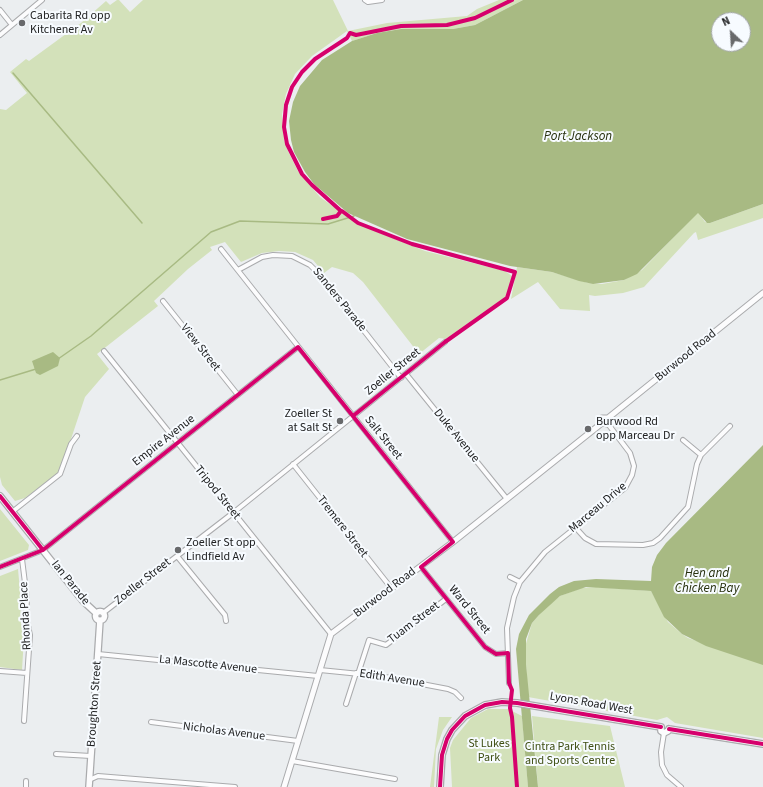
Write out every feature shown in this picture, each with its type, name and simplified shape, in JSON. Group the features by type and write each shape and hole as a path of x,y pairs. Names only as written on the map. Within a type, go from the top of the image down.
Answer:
{"main road":[{"name":"Ian Parade","path":"0,496 83,600 96,613"},
{"path":"99,611 103,613 104,617 100,620 95,618 96,613 99,611"},
{"name":"Broughton Street","path":"88,787 100,620"},
{"name":"Lyons Road West","path":"440,787 442,755 445,746 458,723 472,711 485,705 502,702 534,705 661,727"},
{"path":"669,729 664,733 661,731 661,727 666,724 669,729 763,744"}],"street":[{"path":"0,35 42,0"},
{"path":"365,0 368,2 382,0"},
{"path":"0,10 12,25"},
{"name":"Salt Street","path":"221,249 453,542"},
{"name":"Sanders Parade","path":"238,270 262,257 273,255 292,256 310,265 321,276 401,378"},
{"name":"Burwood Road","path":"331,634 392,589 605,423 603,417 608,418 763,293"},
{"name":"View Street","path":"163,301 238,395"},
{"name":"Zoeller Street","path":"103,613 233,512 445,342"},
{"name":"Empire Avenue","path":"0,567 43,550 298,347"},
{"name":"Tripod Street","path":"104,351 331,634"},
{"name":"Duke Avenue","path":"406,374 507,499"},
{"name":"Marceau Drive","path":"509,683 507,628 514,597 520,582 545,552 625,488 632,475 634,466 630,453 605,423"},
{"path":"575,527 585,538 596,544 643,545 653,543 660,538 688,507 697,464 701,455 730,426"},
{"path":"12,512 60,474 71,444 77,436"},
{"path":"683,440 701,455"},
{"name":"Tremere Street","path":"293,464 392,589"},
{"path":"177,556 224,615 226,621"},
{"name":"Rhonda Place","path":"22,559 27,599 26,616 30,635 24,721"},
{"name":"Ward Street","path":"421,566 446,599 490,651 496,654 508,653"},
{"path":"510,577 520,582"},
{"name":"Tuam Street","path":"346,704 369,640 386,644 446,599"},
{"path":"284,787 331,634"},
{"name":"La Mascotte Avenue","path":"98,654 319,673"},
{"path":"0,671 27,673"},
{"name":"Edith Avenue","path":"319,673 357,673 448,689 455,692 461,698"},
{"name":"Nicholas Avenue","path":"151,722 298,741"},
{"path":"664,733 661,752 662,765 667,775 681,787"},
{"path":"56,754 91,756"},
{"path":"292,761 395,779"},
{"path":"89,780 98,776 235,787"},
{"path":"26,781 26,787"},
{"path":"153,787 154,781"}],"green space":[{"path":"119,0 130,12 143,0 333,0 348,31 387,23 467,16 477,9 499,0 523,0 475,25 453,29 401,29 377,33 352,41 347,31 312,56 295,74 286,94 282,114 284,140 298,171 320,197 338,210 370,229 425,251 505,271 512,276 508,295 446,339 439,338 419,354 363,282 353,273 332,267 324,273 313,260 295,252 279,251 262,253 241,262 225,242 210,247 212,250 188,269 154,301 158,306 97,354 109,369 85,397 60,472 25,498 15,501 2,485 0,477 0,109 6,110 27,93 10,72 26,59 29,61 81,23 106,1 110,5"},
{"path":"763,204 763,218 698,240 696,232 694,233 644,287 623,293 595,296 589,295 590,311 560,309 538,282 511,299 517,267 552,272 588,283 602,284 624,280 642,270 698,212 705,222 710,223"},
{"path":"0,509 29,545 28,550 0,561"},
{"path":"18,569 21,602 20,619 24,637 22,670 0,667 0,576"},
{"path":"596,587 651,591 668,622 688,638 763,664 763,738 675,723 667,717 657,720 528,697 525,647 532,623 546,607 560,596 581,588"},
{"name":"St Lukes Park","path":"488,709 508,709 522,716 528,787 452,787 450,748 453,740 471,718"},
{"name":"Cintra Park Tennis and Sports Centre","path":"532,716 610,726 625,787 538,787"},
{"path":"439,717 452,717 443,730 436,749 434,787 430,787"}],"water":[{"name":"Port Jackson","path":"523,0 763,0 763,204 710,223 707,223 698,213 637,274 624,280 593,284 552,272 510,266 407,239 348,213 314,184 305,172 294,152 289,121 293,102 300,86 322,60 352,41 377,33 401,29 453,29 475,25"},
{"path":"53,352 60,358 58,366 40,375 36,373 32,361"},
{"name":"Hen and Chicken Bay","path":"763,445 763,665 706,646 682,634 664,617 651,591 586,587 560,596 532,623 526,639 526,664 538,787 528,787 516,649 519,634 529,615 559,587 574,581 596,579 651,581 652,567 657,555 666,543"}],"waterway":[{"path":"13,73 142,223"},
{"path":"58,359 91,336 211,232 240,221 328,224 354,216"},
{"path":"0,380 36,369"}],"cycle path":[{"path":"323,219 337,216 341,211 302,174 287,144 284,127 286,105 292,87 302,72 315,59 347,38 350,33 356,35 401,26 447,25 475,18 512,0"},
{"path":"342,211 358,223 412,244 515,272 507,298 445,342 353,416"},
{"path":"0,567 43,550 298,347 453,542 421,567 485,647 496,654 508,653 509,683 512,690 510,708 517,787"},
{"path":"0,496 43,550"},
{"path":"440,787 442,755 447,739 452,730 465,716 485,705 502,702 517,703 661,727"},
{"path":"669,729 763,744"}],"place":[{"name":"Cabarita Rd opp Kitchener Av","path":"22,23"},
{"name":"Zoeller St at Salt St","path":"340,421"},
{"name":"Burwood Rd opp Marceau Dr","path":"588,429"},
{"name":"Zoeller St opp Lindfield Av","path":"178,550"}]}
